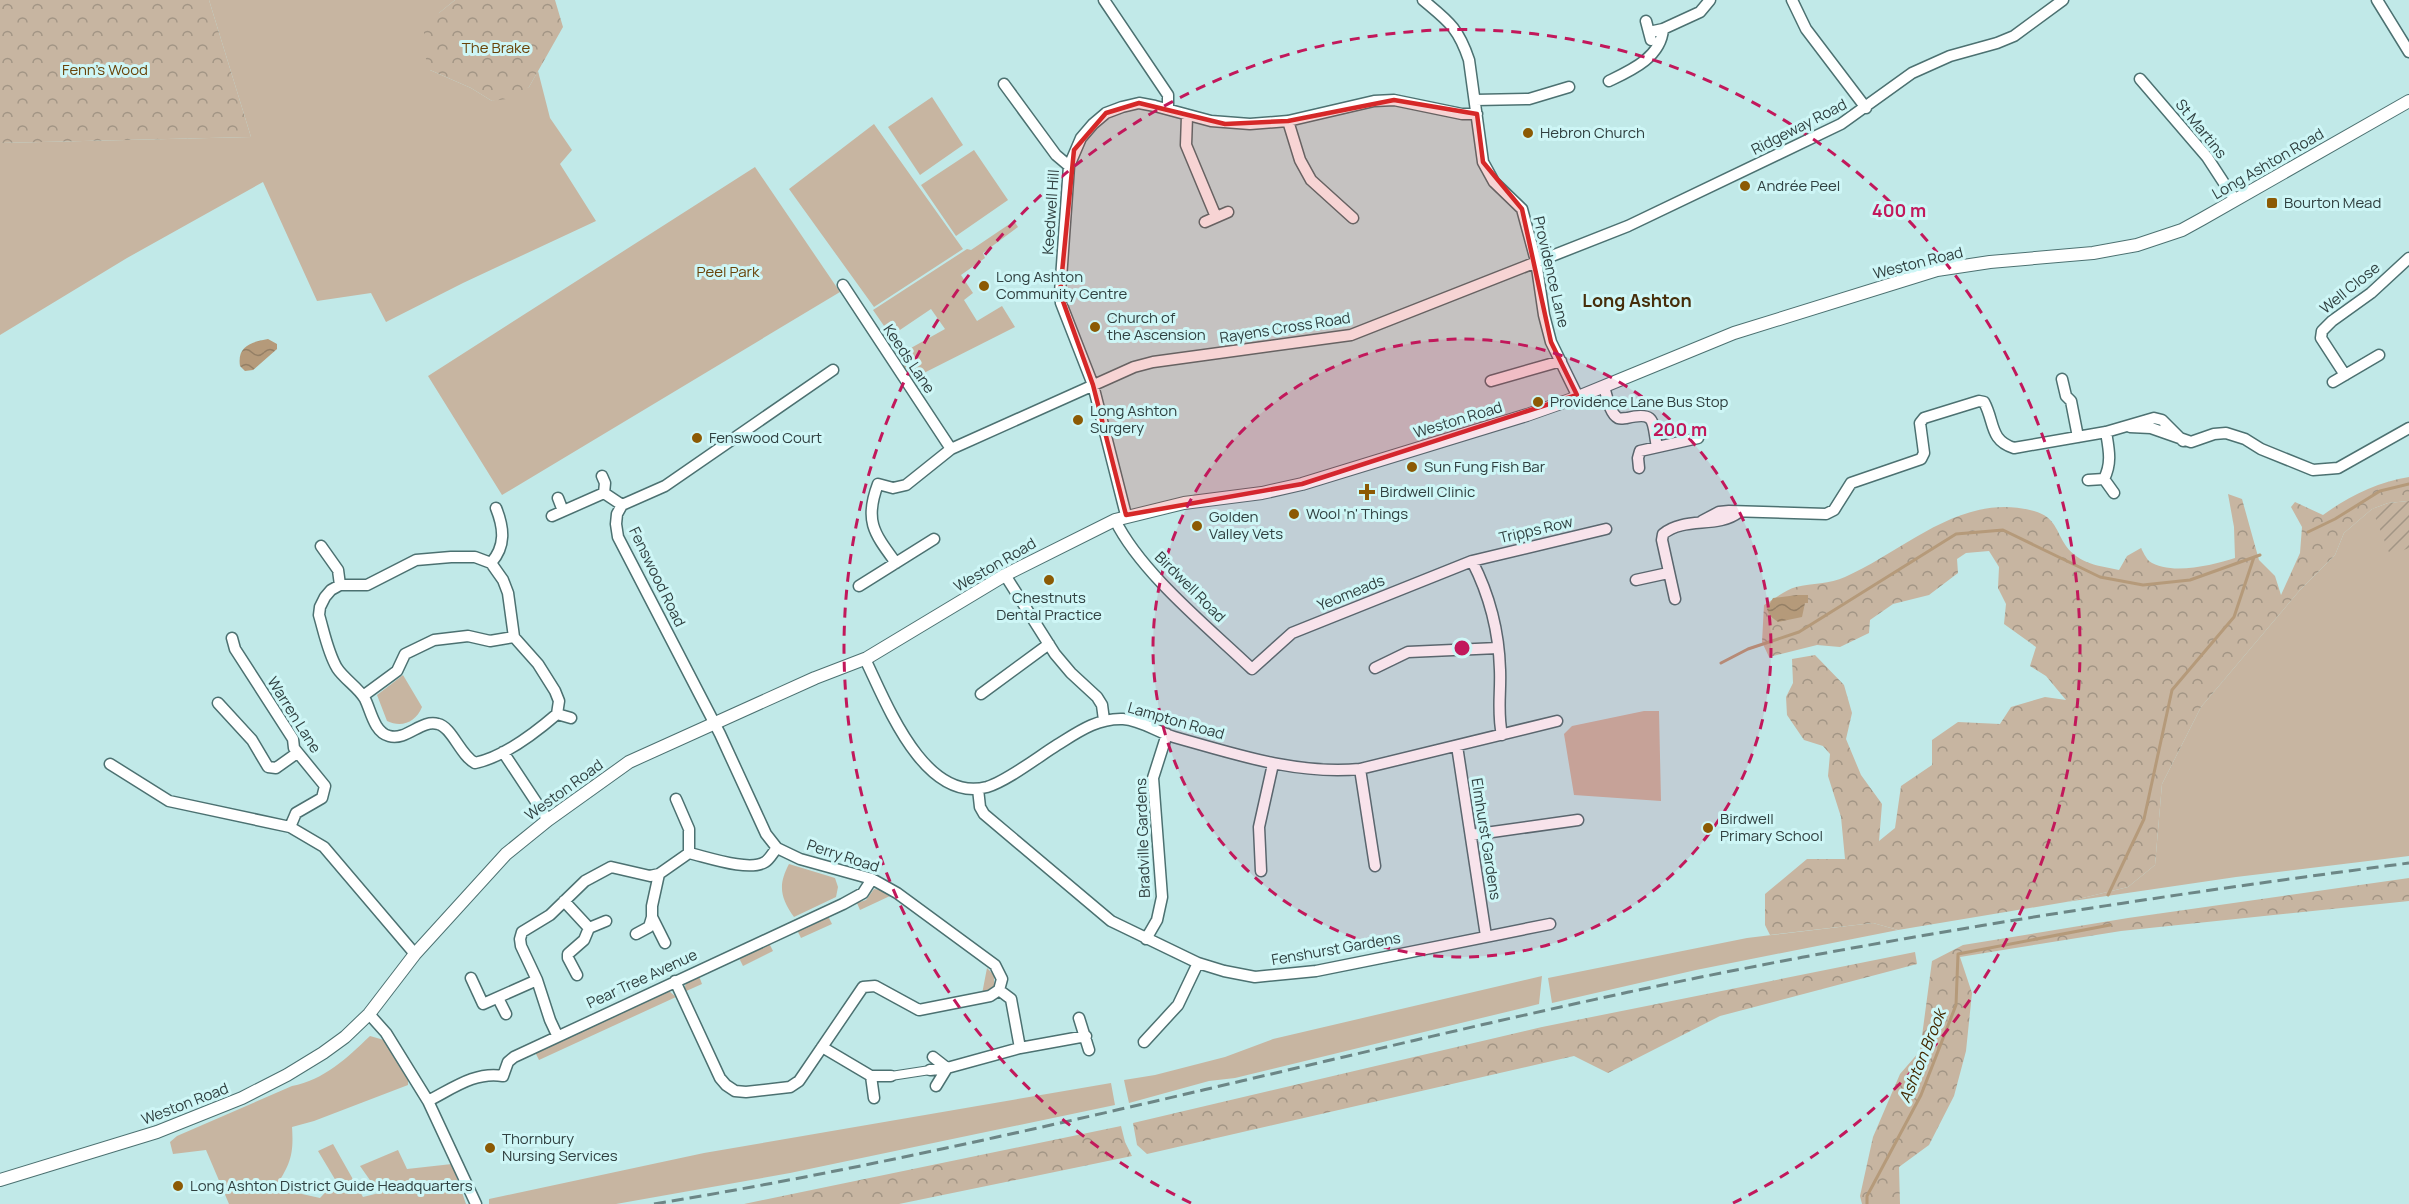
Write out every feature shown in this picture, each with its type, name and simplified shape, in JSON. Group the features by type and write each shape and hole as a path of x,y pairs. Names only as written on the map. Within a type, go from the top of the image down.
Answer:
{"street":[{"path":"1649,31 1664,29 1700,12 1710,0"},
{"path":"1792,0 1806,29 1866,108"},
{"name":"Ridgeway Road","path":"1536,261 1639,221 1841,124 1912,73 1950,56 2014,36 2063,0"},
{"path":"2377,0 2409,52"},
{"name":"Providence Lane","path":"1427,1 1456,30 1463,44 1469,60 1483,162 1494,182 1521,209 1536,261 1544,315 1551,342 1578,397"},
{"path":"1120,3 1107,5 1168,95 1168,109"},
{"path":"1609,81 1626,78 1645,61 1658,48 1664,29"},
{"name":"St Martins","path":"2140,79 2207,157 2235,200"},
{"path":"1004,84 1056,155 1069,166"},
{"path":"1475,100 1530,99 1569,87"},
{"name":"Keedwell Hill","path":"1120,518 1093,385 1066,318 1060,293 1069,166 1080,138 1106,113 1139,104 1225,124 1287,121 1374,101 1394,100 1462,114 1477,114"},
{"name":"Long Ashton Road","path":"2137,245 2182,230 2409,100"},
{"path":"1187,116 1186,145 1216,217"},
{"path":"1287,121 1304,169 1319,189 1347,205 1353,218"},
{"path":"1205,222 1228,212"},
{"name":"Weston Road","path":"0,1180 148,1135 242,1098 323,1053 345,1037 369,1014 415,954 506,854 548,820 629,762 815,678 865,659 1005,575 1120,518 1184,503 1293,487 1578,397 1734,333 1937,270 1990,262 2093,254 2137,245"},
{"name":"Well Close","path":"2344,375 2321,339 2322,331 2371,293 2409,258"},
{"name":"Rayens Cross Road","path":"896,563 874,532 870,520 871,509 881,479 884,488 906,485 951,449 1134,366 1351,335 1536,261"},
{"name":"Keeds Lane","path":"843,285 951,449"},
{"path":"2333,382 2379,355"},
{"path":"1491,381 1561,361"},
{"path":"604,493 622,505 665,486 833,370"},
{"path":"2062,379 2066,396 2071,401 2078,437"},
{"path":"1604,387 1612,410 1620,419 1642,414 1648,416 1652,421 1657,447"},
{"path":"1675,599 1662,540 1663,534 1668,530 1702,521 1719,512 1826,514 1834,510 1851,483 1921,459 1924,453 1920,423 1924,418 1979,401 1984,402 1996,437 2004,445 2014,448 2106,432 2154,418 2162,420 2183,441 2190,442 2214,434 2226,433 2245,439 2260,449 2313,470 2338,468 2409,428"},
{"path":"2104,479 2109,468 2110,456 2106,432"},
{"path":"1640,468 1638,458 1640,451 1698,438"},
{"path":"602,476 604,493"},
{"path":"2088,480 2104,479"},
{"path":"2104,479 2114,493"},
{"path":"552,516 604,493"},
{"path":"558,498 563,511"},
{"name":"Fenswood Road","path":"622,505 617,514 618,537 714,723"},
{"path":"490,563 499,554 503,537 503,526 496,508"},
{"name":"Birdwell Road","path":"1120,518 1131,549 1252,669"},
{"name":"Tripps Row","path":"1472,561 1606,529"},
{"path":"859,585 934,538"},
{"path":"321,546 338,570 340,585"},
{"path":"475,557 490,563 508,592 514,637 538,664 555,691 559,701 557,714 503,752 475,763 467,759 445,727 436,723 426,724 399,736 389,736 376,724 363,696 337,667 320,615 324,597 340,585 367,585 416,560 475,557"},
{"path":"1472,561 1488,596 1498,648 1500,674 1498,717 1502,735"},
{"name":"Yeomeads","path":"1252,669 1292,633 1472,561"},
{"path":"1636,580 1668,573"},
{"path":"1005,575 1049,644 1071,673 1098,697 1102,705 1104,720"},
{"path":"363,696 392,676 405,654 434,640 468,636 490,640 514,637"},
{"name":"Warren Lane","path":"232,638 235,649 293,739 297,753 323,782 325,789 321,798 296,813 290,827"},
{"path":"981,694 1049,644"},
{"path":"1375,668 1408,652 1498,648"},
{"path":"865,659 902,734 919,757 949,783 969,789 978,789"},
{"path":"218,703 252,740 268,767 276,768 297,753"},
{"path":"557,714 571,718"},
{"name":"Lampton Road","path":"978,789 993,785 1087,727 1104,720 1125,719 1167,735 1273,764 1331,772 1360,769 1557,721"},
{"path":"557,1035 537,980 521,946 522,932 550,915 585,881 611,867 650,876 659,874 688,853 739,865 759,865 768,860 777,848 766,834 714,723"},
{"name":"Bradville Gardens","path":"1146,939 1157,920 1162,897 1153,778 1167,735"},
{"name":"Elmhurst Gardens","path":"1457,746 1486,936"},
{"path":"503,752 548,820"},
{"path":"110,764 169,801 290,827 324,847 415,954"},
{"path":"1261,871 1259,826 1273,764"},
{"path":"1360,769 1375,866"},
{"name":"Fenshurst Gardens","path":"978,789 980,807 1000,829 1111,921 1198,963 1224,971 1255,976 1286,975 1550,924"},
{"path":"676,799 689,829 688,853"},
{"path":"1471,835 1578,820"},
{"name":"Perry Road","path":"777,848 800,859 872,879 897,893 995,965 1002,979 999,990 1011,999 1020,1048"},
{"path":"636,934 649,927 659,874"},
{"name":"Pear Tree Avenue","path":"428,1101 480,1075 503,1076 508,1062 514,1057 557,1035 843,904 863,892 872,879"},
{"path":"564,901 589,928"},
{"path":"652,917 665,943"},
{"path":"577,975 568,954 584,940 589,928 606,921"},
{"path":"1144,1042 1178,1005 1198,963"},
{"path":"471,978 483,1004 537,980"},
{"path":"675,981 720,1078 735,1091 746,1092 790,1087 799,1082 863,987 875,986 919,1010 990,996 999,990"},
{"path":"498,998 506,1014"},
{"path":"369,1014 386,1033 428,1101 476,1203"},
{"path":"1079,1018 1089,1050"},
{"path":"822,1047 871,1076 891,1076 947,1068 1020,1048 1086,1036"},
{"path":"933,1057 947,1068"},
{"path":"936,1086 947,1068"},
{"path":"871,1076 874,1098"}],"highlighted area":[{"path":"1394,100 1477,114 1483,162 1522,209 1551,342 1577,395 1302,484 1126,515 1093,385 1060,293 1074,150 1106,113 1139,103 1225,124 1288,121"}],"green space":[{"name":"Fenn's Wood","path":"0,0 209,0 251,137 0,143"},
{"path":"209,0 455,0 439,13 430,70 471,88 492,101 529,87 538,71 550,118 572,150 560,164 596,221 386,322 371,293 317,301 263,182 127,258 0,335 0,143 251,137"},
{"name":"The Brake","path":"455,0 555,0 563,27 529,87 513,98 492,101 471,88 430,70 424,53 424,25"},
{"path":"932,97 963,145 920,175 888,127"},
{"path":"874,124 963,249 874,307 789,189"},
{"path":"974,150 1008,200 956,236 921,185"},
{"name":"Peel Park","path":"755,167 840,292 502,495 428,376"},
{"path":"1014,221 1018,227 983,253 985,258 961,275 973,293 964,300 977,321 1002,306 1015,327 910,380 893,358 945,329 931,309 891,336 873,310"},
{"path":"2409,477 2409,501 2388,503 2372,509 2344,533 2335,555 2300,590 2201,707 2162,784 2155,865 2128,887 2066,902 1898,930 1873,923 1770,935 1765,925 1765,894 1807,859 1845,859 1841,817 1828,776 1830,754 1823,746 1804,740 1787,715 1786,697 1793,683 1792,659 1815,655 1844,685 1852,713 1846,739 1861,775 1882,804 1879,841 1895,828 1901,786 1932,765 1932,740 1958,722 2000,724 2011,707 2045,697 2066,700 2046,676 2030,666 2036,647 2004,624 2006,604 1998,588 1999,567 1989,551 1966,553 1957,559 1958,573 1929,595 1893,604 1870,620 1869,633 1840,647 1817,645 1769,657 1762,642 1764,605 1792,588 1845,577 1935,526 1983,509 2008,507 2041,514 2051,521 2066,546 2077,557 2105,567 2119,570 2127,556 2141,548 2149,561 2168,568 2192,568 2215,564 2235,558 2234,527 2228,494 2242,499 2259,560 2275,576 2281,595 2300,553 2302,527 2291,507 2295,502 2323,515 2364,491 2386,482"},
{"path":"2409,501 2409,856 2236,877 2066,902 2128,887 2155,865 2162,784 2201,707 2300,590 2335,555 2344,533 2372,509"},
{"path":"2409,501 2409,548 2390,555 2372,509 2388,503"},
{"path":"403,675 422,707 412,720 398,724 387,721 377,695"},
{"path":"1644,711 1659,711 1661,801 1574,795 1564,734 1572,726"},
{"path":"789,864 835,878 838,887 836,897 794,917 782,891 783,878"},
{"path":"2409,878 2409,901 2121,931 1960,957 1972,993 1966,1051 1954,1096 1929,1145 1899,1167 1900,1204 1862,1204 1860,1196 1873,1137 1900,1074 1920,1051 1932,961 1963,945 2128,918"},
{"path":"874,889 881,890 890,896 860,910 857,903 866,900"},
{"path":"828,916 832,924 801,938 797,930"},
{"path":"1873,923 1898,930 1696,970 1552,1003 1548,978 1747,938"},
{"path":"769,943 773,951 743,966 739,958"},
{"path":"1915,952 1917,964 1720,1016 1608,1073 1574,1056 1147,1154 1137,1145 1133,1123 1542,1027"},
{"path":"987,968 994,975 994,986 982,994"},
{"path":"699,976 702,984 684,992 686,982"},
{"path":"1542,976 1539,1004 1235,1078 1209,1081 1129,1103 1124,1080 1155,1075 1225,1057 1273,1039"},
{"path":"669,991 676,997 539,1060 535,1052"},
{"path":"370,1036 384,1040 408,1080 408,1085 314,1121 292,1127 290,1159 275,1188 320,1198 336,1181 318,1151 333,1144 363,1197 379,1193 360,1166 398,1150 407,1169 452,1164 466,1204 229,1204 206,1150 173,1154 170,1142 177,1136 292,1086 314,1079 344,1060"},
{"path":"1111,1083 1115,1105 790,1173 616,1204 489,1204 489,1199 704,1153"},
{"path":"1121,1126 1132,1156 899,1204 744,1204"}],"water":[{"path":"268,339 277,344 277,349 253,370 245,371 240,366 243,349"},
{"path":"1808,595 1808,603 1805,603 1802,617 1778,622 1770,616 1767,609 1773,598"}],"waterway":[{"name":"Ashton Brook","path":"2308,532 2335,519 2380,491 2409,484"},
{"path":"1721,663 1748,649 1799,632 1956,534 2003,530 2100,577 2143,585 2190,580 2260,555"},
{"name":"Ashton Brook","path":"2108,895 2144,819 2172,690 2234,617 2254,557"},
{"name":"Ashton Brook","path":"1867,1204 1867,1196 1921,1095 1956,1005 1958,954 2110,925"}],"railway":[{"path":"654,1204 777,1182 1021,1132 1507,1019 1823,953 2213,890 2409,863"}],"place":[{"name":"Hebron Church","path":"1528,133"},
{"name":"Andrée Peel","path":"1745,186"},
{"name":"Bourton Mead","path":"2272,203"},
{"name":"Long Ashton Community Centre","path":"984,286"},
{"name":"Church of the Ascension","path":"1095,327"},
{"name":"Providence Lane Bus Stop","path":"1538,402"},
{"name":"Long Ashton Surgery","path":"1078,420"},
{"name":"Fenswood Court","path":"697,438"},
{"name":"Sun Fung Fish Bar","path":"1412,467"},
{"name":"Birdwell Clinic","path":"1367,492"},
{"name":"Wool 'n' Things","path":"1294,514"},
{"name":"Golden Valley Vets","path":"1197,526"},
{"name":"Chestnuts Dental Practice","path":"1049,580"},
{"name":"Birdwell Primary School","path":"1708,828"},
{"name":"Thornbury Nursing Services","path":"490,1148"},
{"name":"Long Ashton District Guide Headquarters","path":"178,1186"}],"district":[{"name":"Long Ashton","path":"1637,301"}]}
